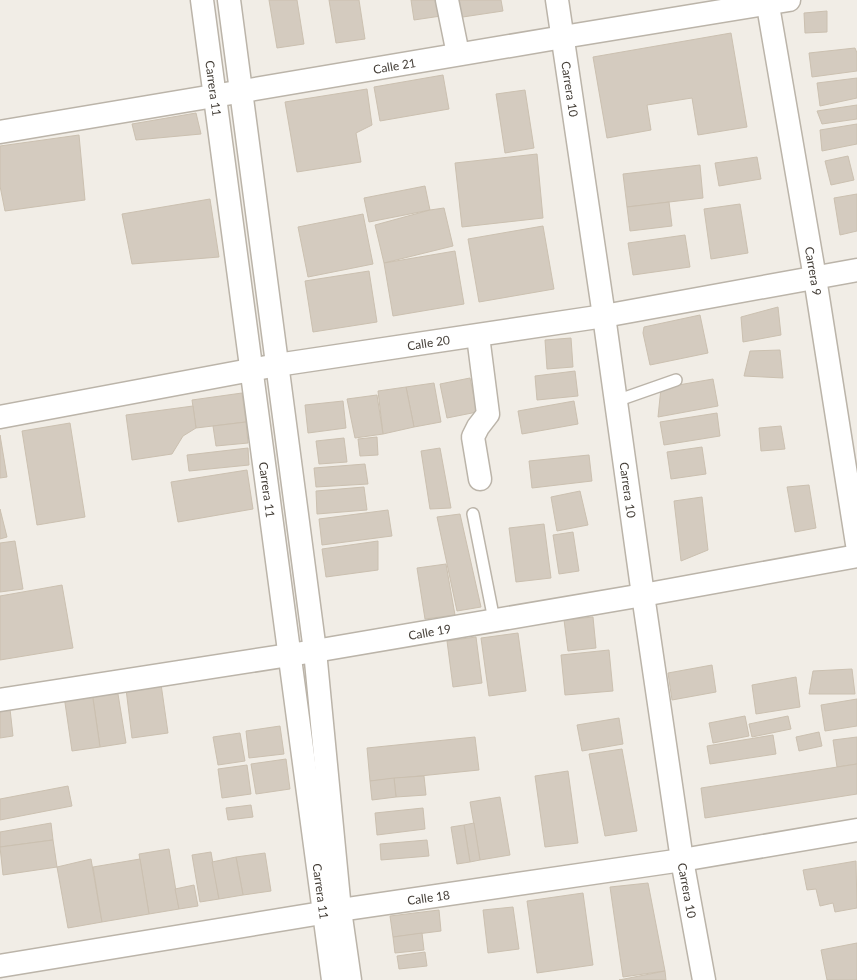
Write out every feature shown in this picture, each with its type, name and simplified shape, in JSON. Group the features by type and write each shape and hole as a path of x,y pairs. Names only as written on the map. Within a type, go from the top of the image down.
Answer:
{"street":[{"name":"Carrera 11","path":"202,0 289,655 332,912 350,980"},
{"name":"Carrera 11","path":"229,0 315,650 332,912 333,980"},
{"path":"447,0 458,54"},
{"name":"Carrera 10","path":"557,0 682,860 704,980"},
{"name":"Calle 21","path":"0,132 774,1"},
{"name":"Carrera 9","path":"774,1 857,544"},
{"name":"Calle 20","path":"0,417 277,365 604,316 857,270"},
{"path":"478,336 488,414 473,437 480,479"},
{"name":"Calle 19","path":"0,700 289,655 643,595 857,556"},
{"name":"Calle 18","path":"0,966 332,912 682,860 857,830"}],"lane":[{"path":"616,401 676,380"},
{"path":"473,514 494,620"}],"building":[{"path":"269,0 297,0 304,44 277,48"},
{"path":"329,0 359,0 365,39 336,43"},
{"path":"411,0 439,0 441,16 414,20"},
{"path":"453,0 501,0 503,11 456,18"},
{"path":"827,11 827,32 805,33 804,13"},
{"path":"731,33 747,127 698,135 692,98 647,105 651,130 607,138 593,57"},
{"path":"855,48 857,53 857,71 812,77 809,53"},
{"path":"443,75 449,109 380,121 374,87"},
{"path":"857,78 857,98 820,106 817,83"},
{"path":"367,89 372,125 356,133 361,162 297,172 285,102"},
{"path":"525,90 534,148 505,153 496,94"},
{"path":"857,105 857,119 822,124 817,111"},
{"path":"196,113 201,134 136,140 132,124"},
{"path":"857,124 857,144 822,151 820,130"},
{"path":"79,135 85,200 5,211 0,186 0,146"},
{"path":"537,154 543,218 462,227 455,163"},
{"path":"848,156 854,180 831,185 825,161"},
{"path":"757,157 761,179 719,186 715,163"},
{"path":"700,165 703,198 627,207 623,174"},
{"path":"425,186 430,210 369,222 364,198"},
{"path":"857,194 857,231 840,235 834,198"},
{"path":"210,199 219,257 132,264 122,214"},
{"path":"669,202 672,226 630,231 627,207"},
{"path":"740,204 748,253 711,259 704,209"},
{"path":"444,208 453,246 384,263 375,225"},
{"path":"363,214 373,264 308,277 298,227"},
{"path":"543,226 554,289 479,302 468,239"},
{"path":"685,235 690,267 633,275 628,243"},
{"path":"455,251 464,304 393,316 384,263"},
{"path":"369,271 377,322 313,332 305,281"},
{"path":"778,307 781,335 743,342 741,317"},
{"path":"700,315 708,353 650,365 643,333 644,327"},
{"path":"571,338 573,367 547,369 545,340"},
{"path":"780,350 783,378 744,376 750,351"},
{"path":"575,371 578,396 537,400 535,376"},
{"path":"470,378 477,412 447,418 440,384"},
{"path":"713,379 718,406 658,417 661,388"},
{"path":"434,383 441,422 414,427 406,387"},
{"path":"406,387 414,427 383,434 378,391"},
{"path":"242,393 246,422 196,428 192,400"},
{"path":"377,395 383,434 355,438 347,399"},
{"path":"343,401 346,428 308,433 305,405"},
{"path":"574,401 578,424 522,434 518,411"},
{"path":"193,406 196,428 183,436 172,454 132,460 126,415"},
{"path":"717,413 720,436 664,445 660,422"},
{"path":"246,422 248,443 216,446 213,426"},
{"path":"70,423 85,517 37,525 22,431"},
{"path":"781,426 785,449 761,451 759,428"},
{"path":"0,435 7,477 0,478"},
{"path":"377,437 378,455 360,456 358,439"},
{"path":"344,438 347,462 319,464 316,441"},
{"path":"702,447 706,474 671,479 667,452"},
{"path":"248,448 249,465 189,471 187,455"},
{"path":"440,448 451,508 430,509 421,451"},
{"path":"589,455 592,481 532,488 529,461"},
{"path":"365,464 368,484 316,487 314,468"},
{"path":"247,470 253,509 178,522 171,482"},
{"path":"809,485 816,528 795,532 787,487"},
{"path":"364,487 367,510 317,514 316,491"},
{"path":"580,491 588,525 557,531 551,497"},
{"path":"702,497 708,550 681,561 674,501"},
{"path":"0,509 7,537 0,539"},
{"path":"388,510 392,536 322,545 319,519"},
{"path":"460,514 481,607 457,611 437,517"},
{"path":"544,524 551,578 516,582 509,528"},
{"path":"573,532 579,571 559,574 553,535"},
{"path":"15,541 23,589 0,592 0,543"},
{"path":"378,541 378,570 326,577 322,549"},
{"path":"446,564 455,615 425,619 417,568"},
{"path":"62,585 73,648 0,660 0,596"},
{"path":"593,617 596,648 568,651 564,620"},
{"path":"518,633 526,691 489,696 481,638"},
{"path":"476,637 482,683 453,687 447,641"},
{"path":"609,650 613,691 565,695 561,655"},
{"path":"712,665 716,692 672,700 668,673"},
{"path":"852,669 855,694 809,694 813,671"},
{"path":"796,677 800,707 756,714 752,685"},
{"path":"161,684 168,733 132,738 126,689"},
{"path":"117,688 126,743 100,747 92,692"},
{"path":"92,692 100,747 72,751 64,696"},
{"path":"857,699 857,726 825,731 821,705"},
{"path":"10,709 13,736 0,738 0,710"},
{"path":"745,716 749,736 713,743 709,723"},
{"path":"788,716 791,729 752,737 749,724"},
{"path":"619,718 623,744 582,751 577,725"},
{"path":"280,726 284,754 249,758 246,731"},
{"path":"819,732 822,746 799,751 796,737"},
{"path":"240,733 245,761 218,765 213,737"},
{"path":"773,735 776,754 710,764 707,746"},
{"path":"475,737 479,770 370,781 367,748"},
{"path":"857,737 857,764 837,767 833,740"},
{"path":"622,749 637,831 605,836 589,754"},
{"path":"286,759 290,789 256,794 251,764"},
{"path":"857,764 857,794 705,818 701,788"},
{"path":"247,765 251,794 222,798 218,769"},
{"path":"568,771 578,843 545,847 535,776"},
{"path":"424,776 426,795 396,797 394,778"},
{"path":"394,778 396,797 372,800 370,781"},
{"path":"68,786 72,806 0,820 0,799"},
{"path":"500,797 510,855 480,860 470,802"},
{"path":"251,805 253,817 228,820 226,808"},
{"path":"423,808 425,829 377,835 375,813"},
{"path":"51,823 53,840 0,847 0,832"},
{"path":"474,823 480,860 470,862 464,825"},
{"path":"464,825 470,862 457,864 451,827"},
{"path":"53,840 57,867 3,875 0,847"},
{"path":"427,840 429,856 381,860 380,844"},
{"path":"169,849 179,909 149,914 139,854"},
{"path":"211,852 219,899 200,902 192,855"},
{"path":"265,853 271,891 243,895 236,857"},
{"path":"236,857 243,895 219,899 212,862"},
{"path":"91,859 102,922 68,928 57,867"},
{"path":"140,859 149,914 102,922 93,867"},
{"path":"856,861 857,908 835,912 833,903 820,906 816,889 807,890 803,870"},
{"path":"648,883 665,971 623,977 610,887"},
{"path":"194,885 198,906 179,909 175,889"},
{"path":"583,893 593,965 537,973 527,901"},
{"path":"513,907 519,949 488,953 483,910"},
{"path":"439,910 441,931 393,937 390,916"},
{"path":"422,933 424,950 395,953 393,937"},
{"path":"857,943 857,980 827,980 821,950"},
{"path":"425,952 427,966 399,969 397,956"},
{"path":"665,971 666,980 619,980"}]}
